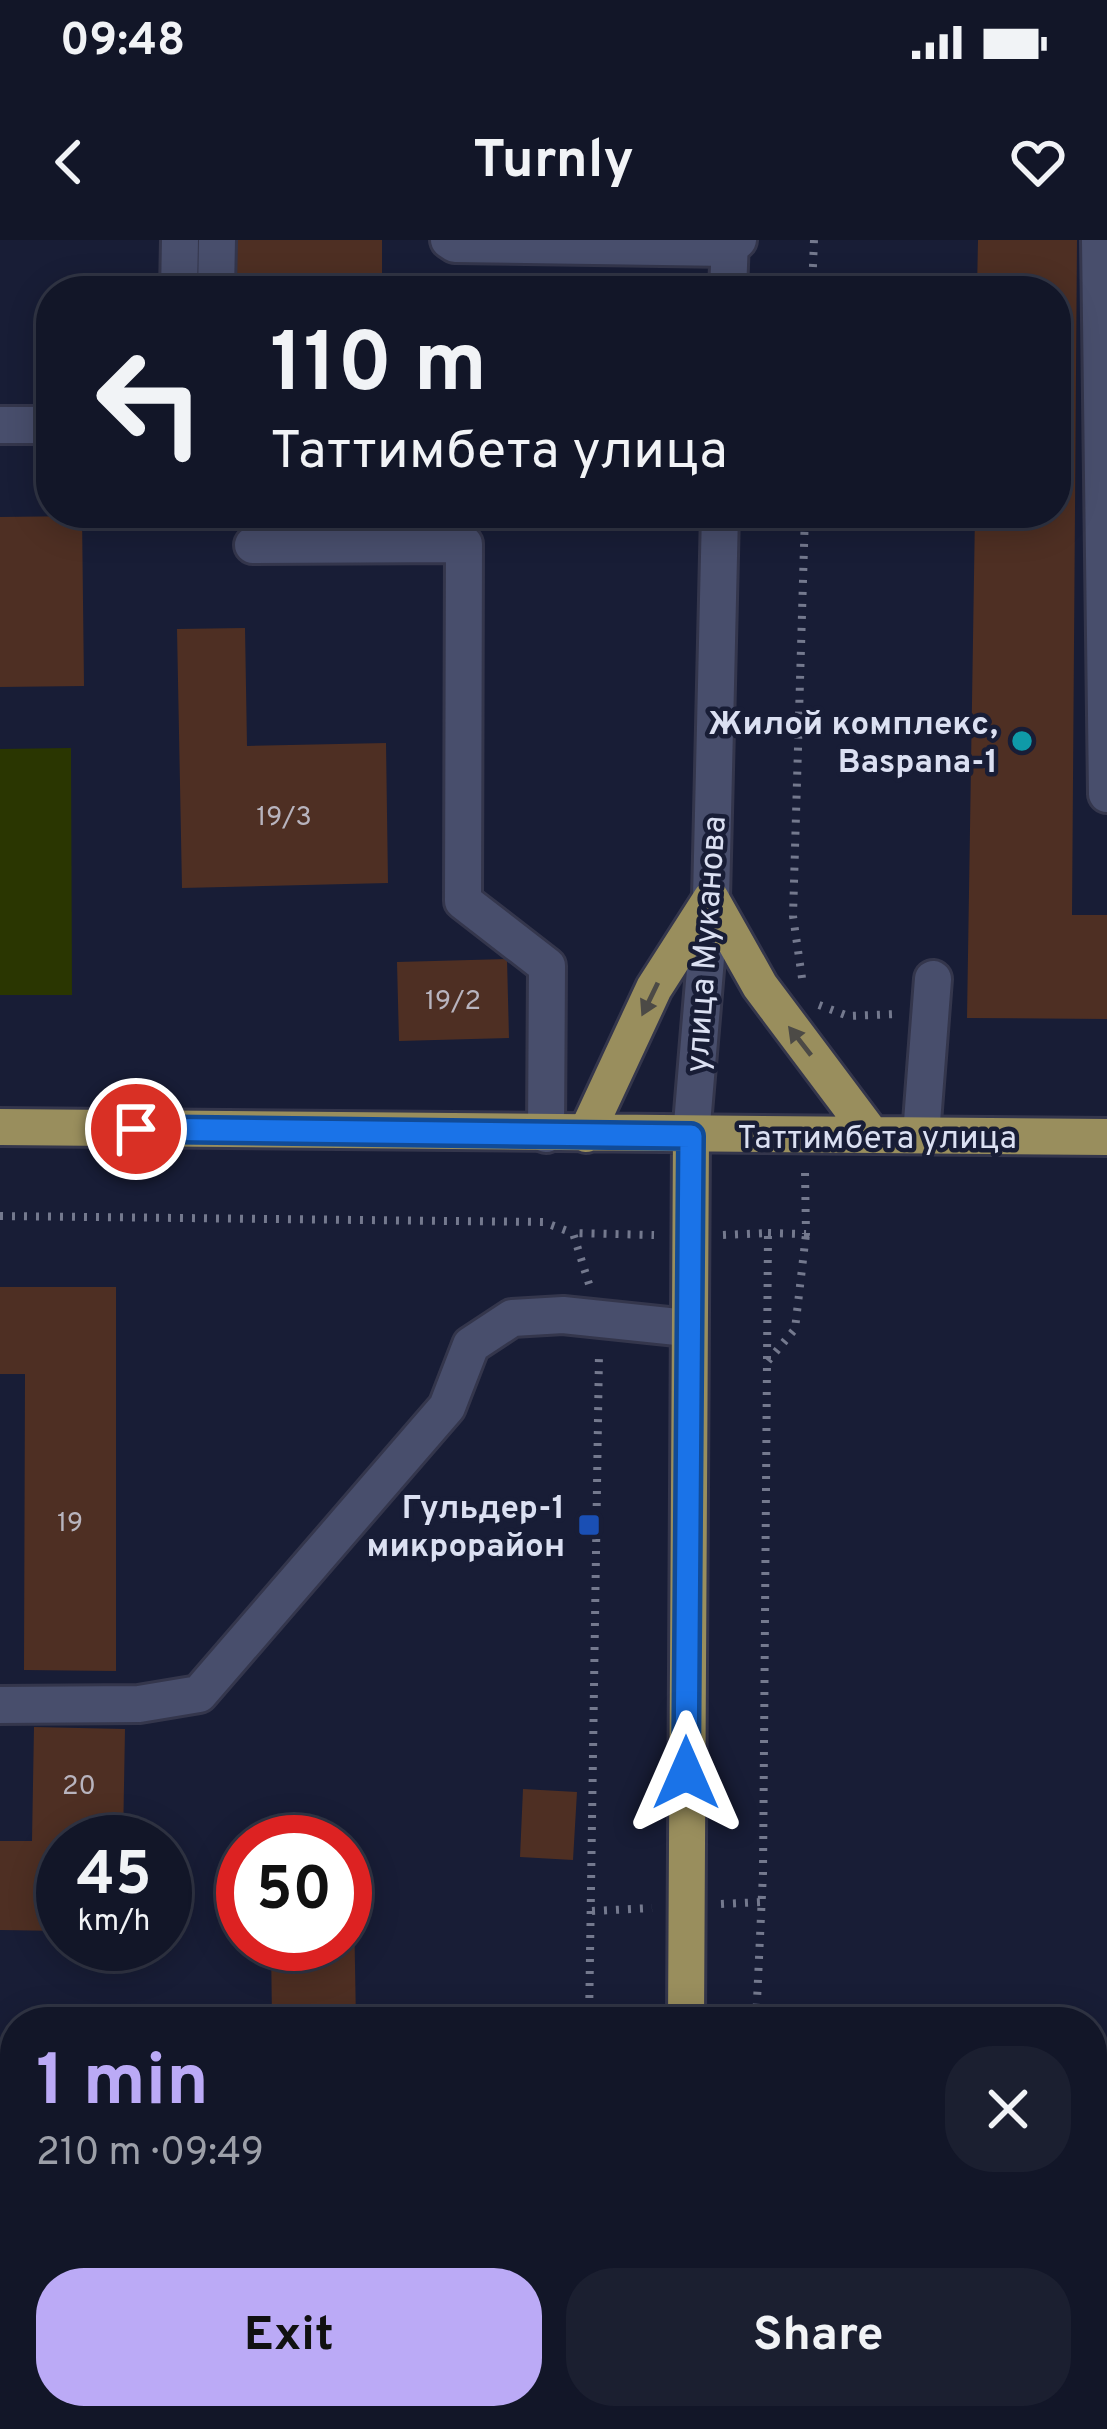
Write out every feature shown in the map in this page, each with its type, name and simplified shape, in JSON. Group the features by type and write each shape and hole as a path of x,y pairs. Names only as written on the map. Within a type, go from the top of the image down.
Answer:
{"main road":[{"path":"586,1134 654,988 711,899 760,986 871,1134"},
{"name":"Таттимбета улица","path":"0,1127 1107,1137"},
{"name":"улица Муканова","path":"686,2007 691,1136"}],"street":[{"path":"179,276 180,240"},
{"path":"216,276 217,240"},
{"path":"449,240 455,244 733,243 730,276"},
{"path":"1100,240 1107,794"},
{"path":"0,425 36,425"},
{"name":"улица Муканова","path":"691,1136 711,899 720,528"},
{"path":"253,545 464,544 464,901 547,967 546,1134"},
{"path":"921,1135 931,996"},
{"path":"0,1705 139,1705 199,1694 447,1407 471,1345 512,1318 600,1319 687,1328"}],"path":[{"path":"813,276 814,240"},
{"path":"806,528 794,916 799,970 806,986"},
{"path":"814,1003 848,1016 931,996"},
{"path":"767,1363 795,1330 806,1234 805,1134"},
{"path":"0,1216 543,1222 573,1233 806,1234"},
{"path":"573,1233 600,1319 589,2007"},
{"path":"757,2007 763,1873 768,1233"}],"green space":[{"path":"71,748 72,995 0,995 0,749"}],"building":[{"path":"232,240 382,240 382,276 232,276"},
{"name":"Жилой комплекс, Baspana-1","path":"978,240 1077,240 1072,915 1107,915 1107,1019 967,1018 975,528 1071,528 1071,276 977,276"},
{"path":"0,517 36,517 36,528 82,528 84,686 0,687"},
{"path":"245,628 247,746 386,743 388,883 182,888 177,629"},
{"path":"507,959 509,1038 399,1041 397,962"},
{"path":"0,1287 116,1287 116,1671 24,1670 25,1374 0,1374"},
{"path":"34,1727 125,1729 123,1815 36,1815 36,1931 0,1930 0,1841 32,1841"},
{"path":"523,1789 577,1792 573,1860 520,1857"},
{"path":"271,1971 355,1971 356,2007 272,2007"}],"place":[{"name":"Жилой комплекс, Baspana-1","path":"1022,741"},
{"name":"Гульдер-1 микрорайон","path":"589,1525"}],"route":[{"path":"136,1129 691,1136 686,1773"}]}
